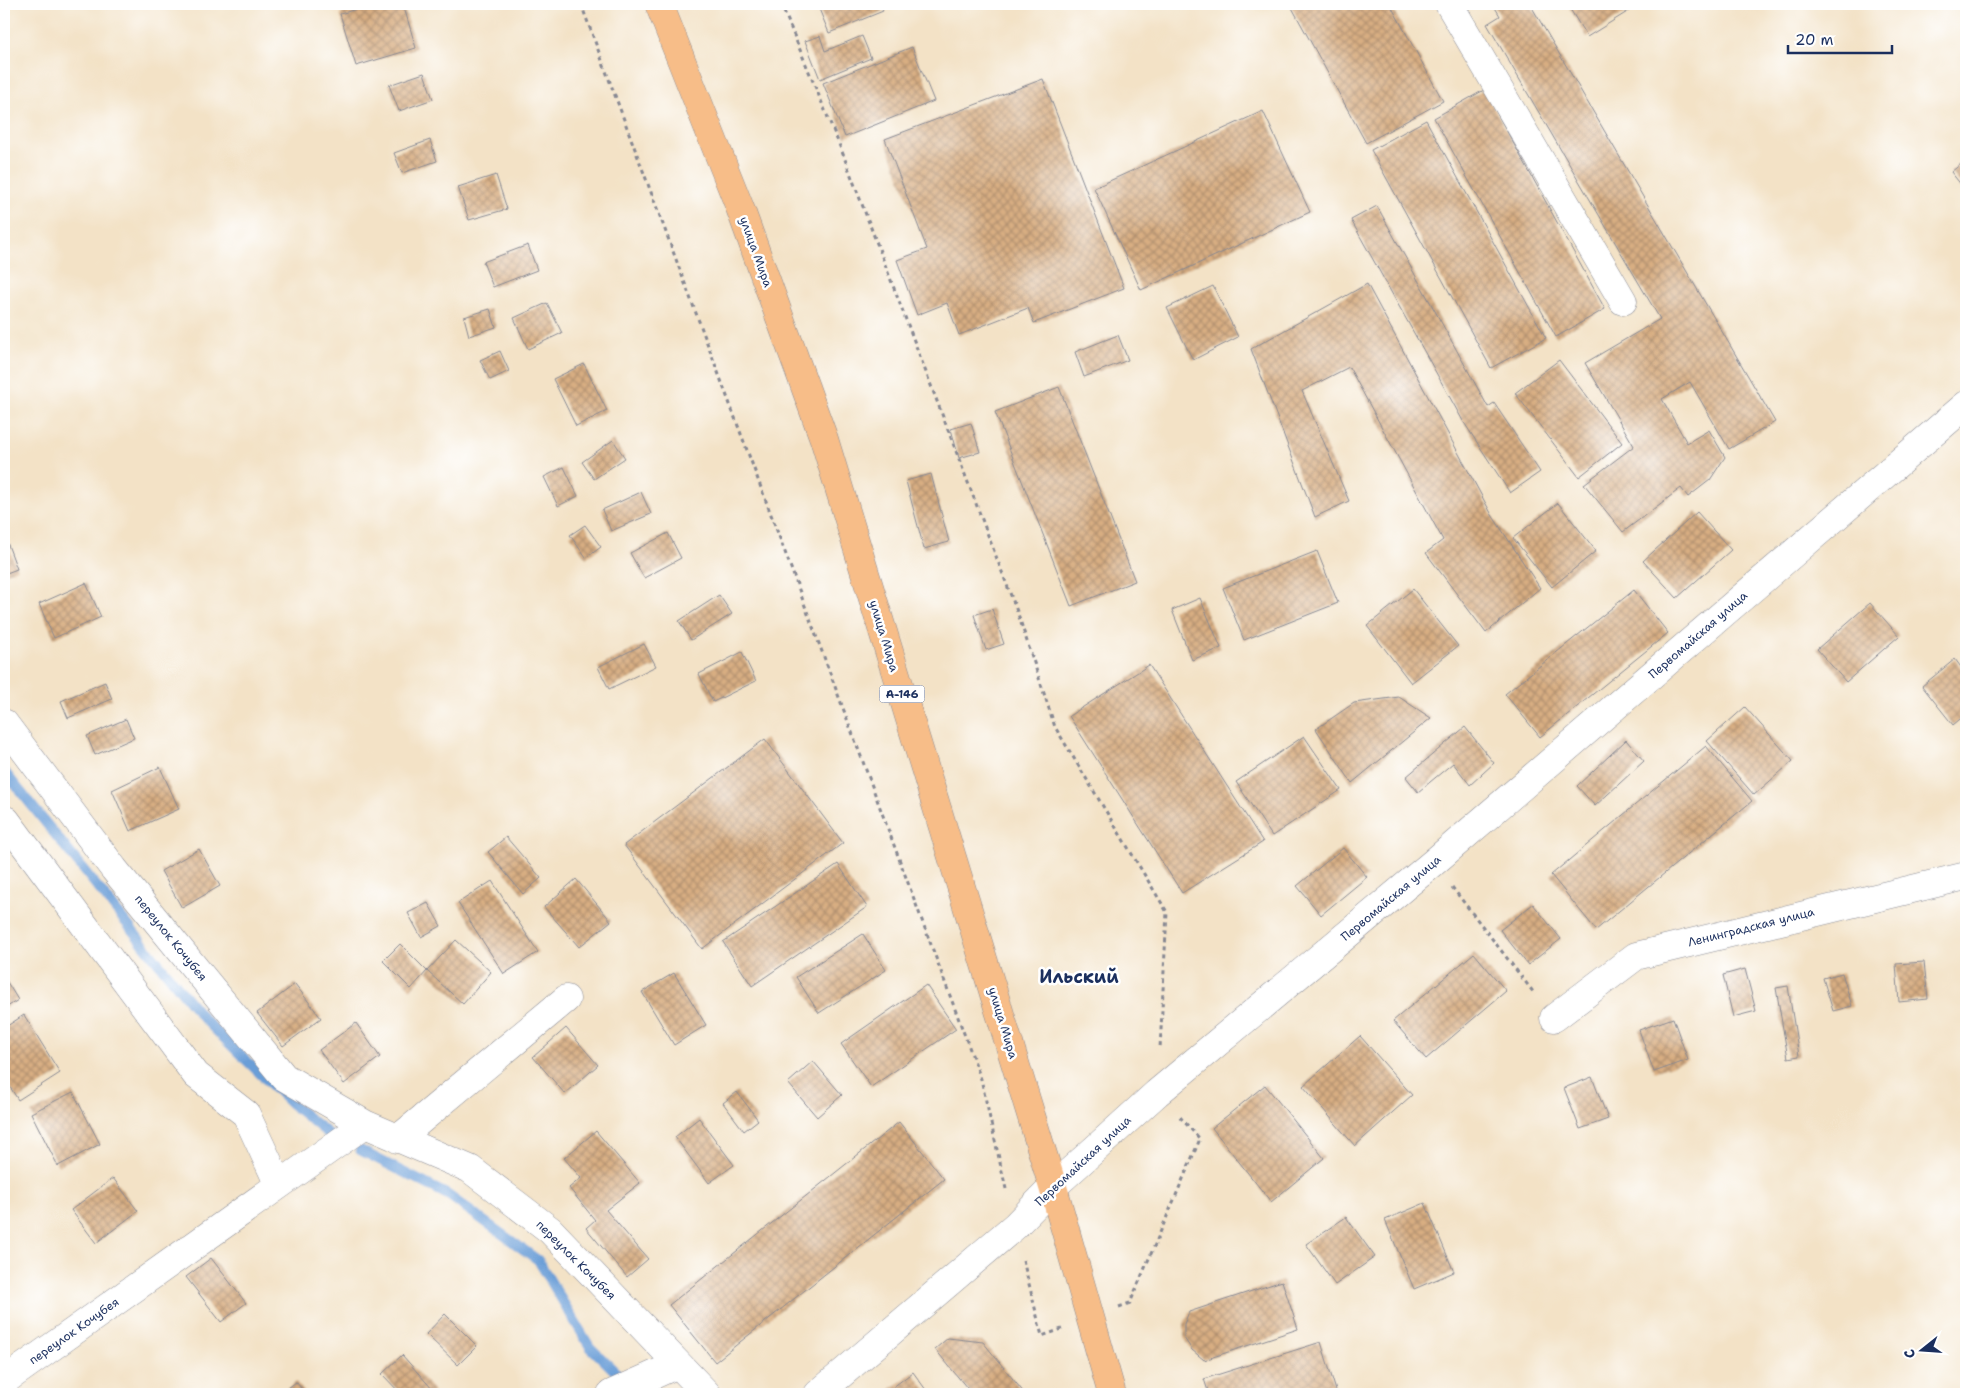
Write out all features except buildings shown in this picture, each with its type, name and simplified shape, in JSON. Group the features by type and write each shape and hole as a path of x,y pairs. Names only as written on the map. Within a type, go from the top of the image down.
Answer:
{"highway":[{"name":"улица Мира","path":"659,4 740,208 824,439 1053,1187 1112,1394"}],"street":[{"path":"1449,4 1623,301"},
{"name":"Первомайская улица","path":"818,1394 1015,1226 1053,1187 1157,1094 1433,863 1966,405"},
{"name":"переулок Кочубея","path":"4,723 114,869 284,1077 365,1124 470,1169 550,1230 707,1394"},
{"path":"6,820 196,1075 246,1114 279,1185"},
{"name":"Ленинградская улица","path":"1554,1018 1636,956 1966,876"},
{"path":"398,1139 566,999"},
{"name":"переулок Кочубея","path":"4,1381 365,1124"},
{"path":"610,1394 678,1364"}],"path":[{"path":"1433,863 1554,1018"}],"waterway":[{"path":"4,771 202,1017 290,1103 330,1135"},
{"path":"360,1150 448,1195 538,1260 590,1347 629,1385"}],"district":[{"name":"Ильский","path":"1079,977"}]}
